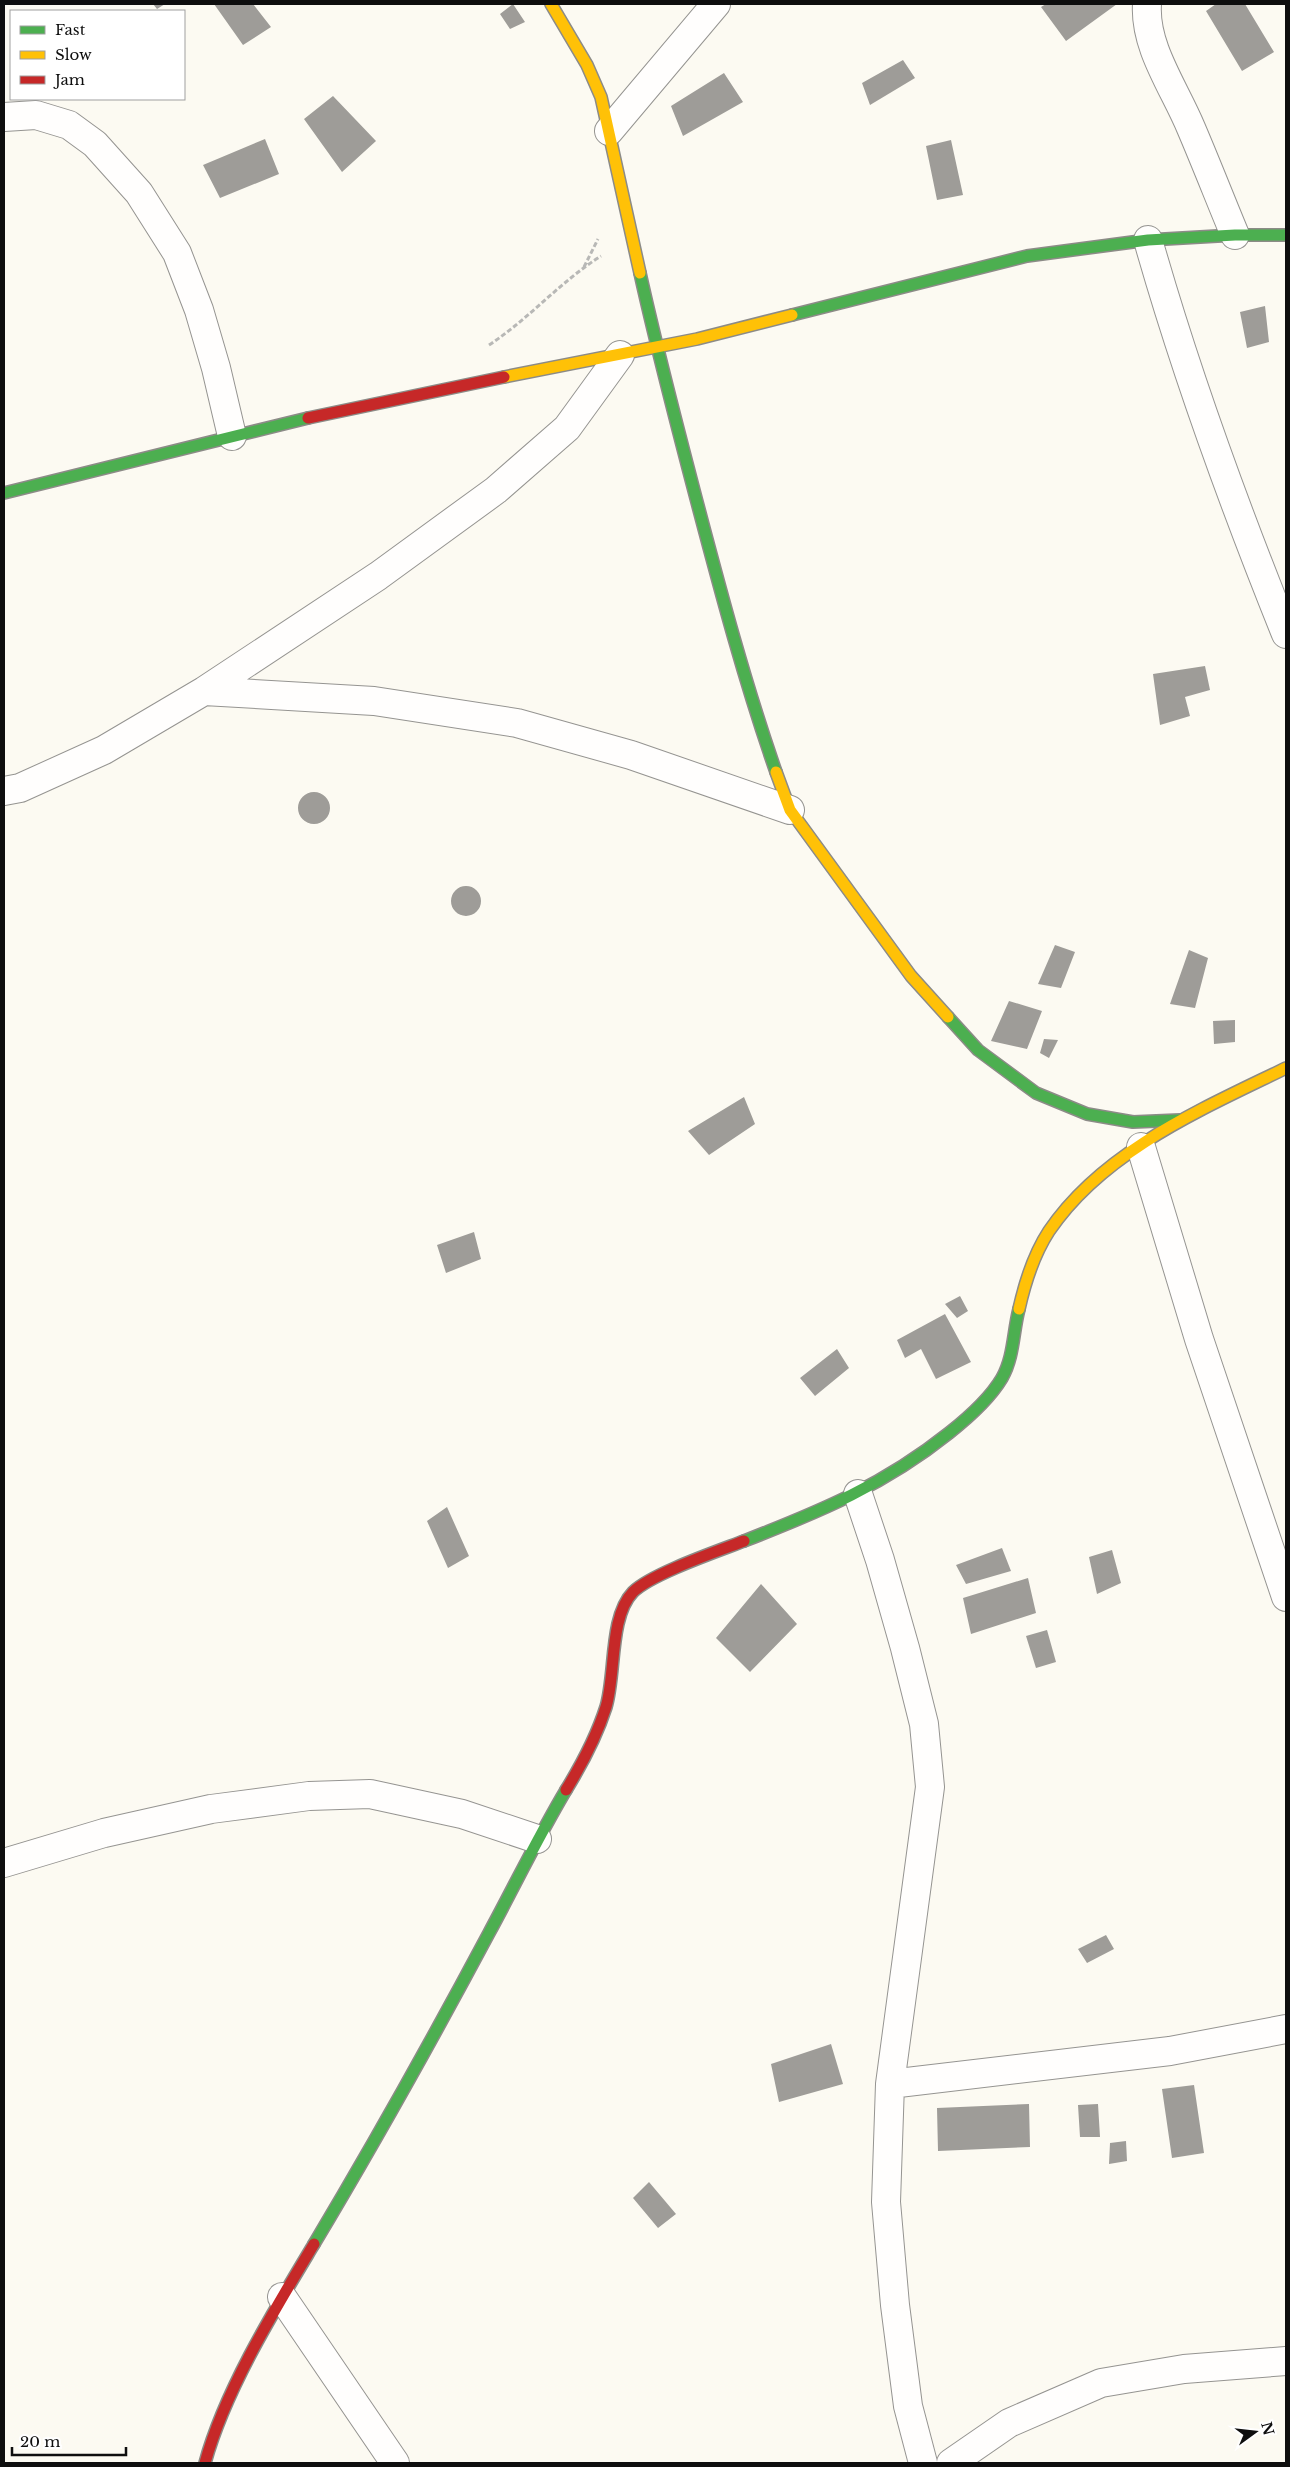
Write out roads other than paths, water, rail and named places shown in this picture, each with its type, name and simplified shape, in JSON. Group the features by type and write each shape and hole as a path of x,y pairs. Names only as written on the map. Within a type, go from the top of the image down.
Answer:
{"street":[{"path":"551,4 588,65 601,97 657,348 749,695 790,810 911,976 978,1050 1036,1094 1087,1114 1133,1122 1184,1120"},
{"path":"609,130 716,4"},
{"path":"1147,4 1146,20 1152,43 1191,127 1234,234"},
{"path":"4,117 36,115 69,125 95,144 139,193 177,253 198,310 216,368 232,436"},
{"path":"4,493 340,410 697,339 1027,256 1148,240 1234,234 1286,235"},
{"path":"1148,240 1163,293 1242,526 1286,634"},
{"path":"4,791 20,788 104,750 204,691 378,576 496,490 567,428 620,355"},
{"path":"204,691 374,701 517,723 631,755 790,810"},
{"path":"205,2463 212,2437 237,2383 282,2297 357,2172 490,1932 537,1839 581,1765 606,1706 620,1617 625,1604 634,1591 719,1550 858,1494 914,1459 974,1410 996,1387 1009,1365 1016,1317 1032,1266 1049,1231 1090,1183 1141,1147 1184,1120 1286,1068"},
{"path":"1141,1147 1199,1338 1286,1597"},
{"path":"858,1494 880,1560 924,1724 930,1787 890,2084 886,2202 895,2305 908,2406 923,2463"},
{"path":"4,1863 104,1833 211,1810 309,1796 370,1794 462,1814 537,1839"},
{"path":"890,2084 1170,2051 1286,2029"},
{"path":"282,2297 395,2463"},
{"path":"951,2463 1009,2423 1100,2383 1184,2369 1286,2361"}]}
